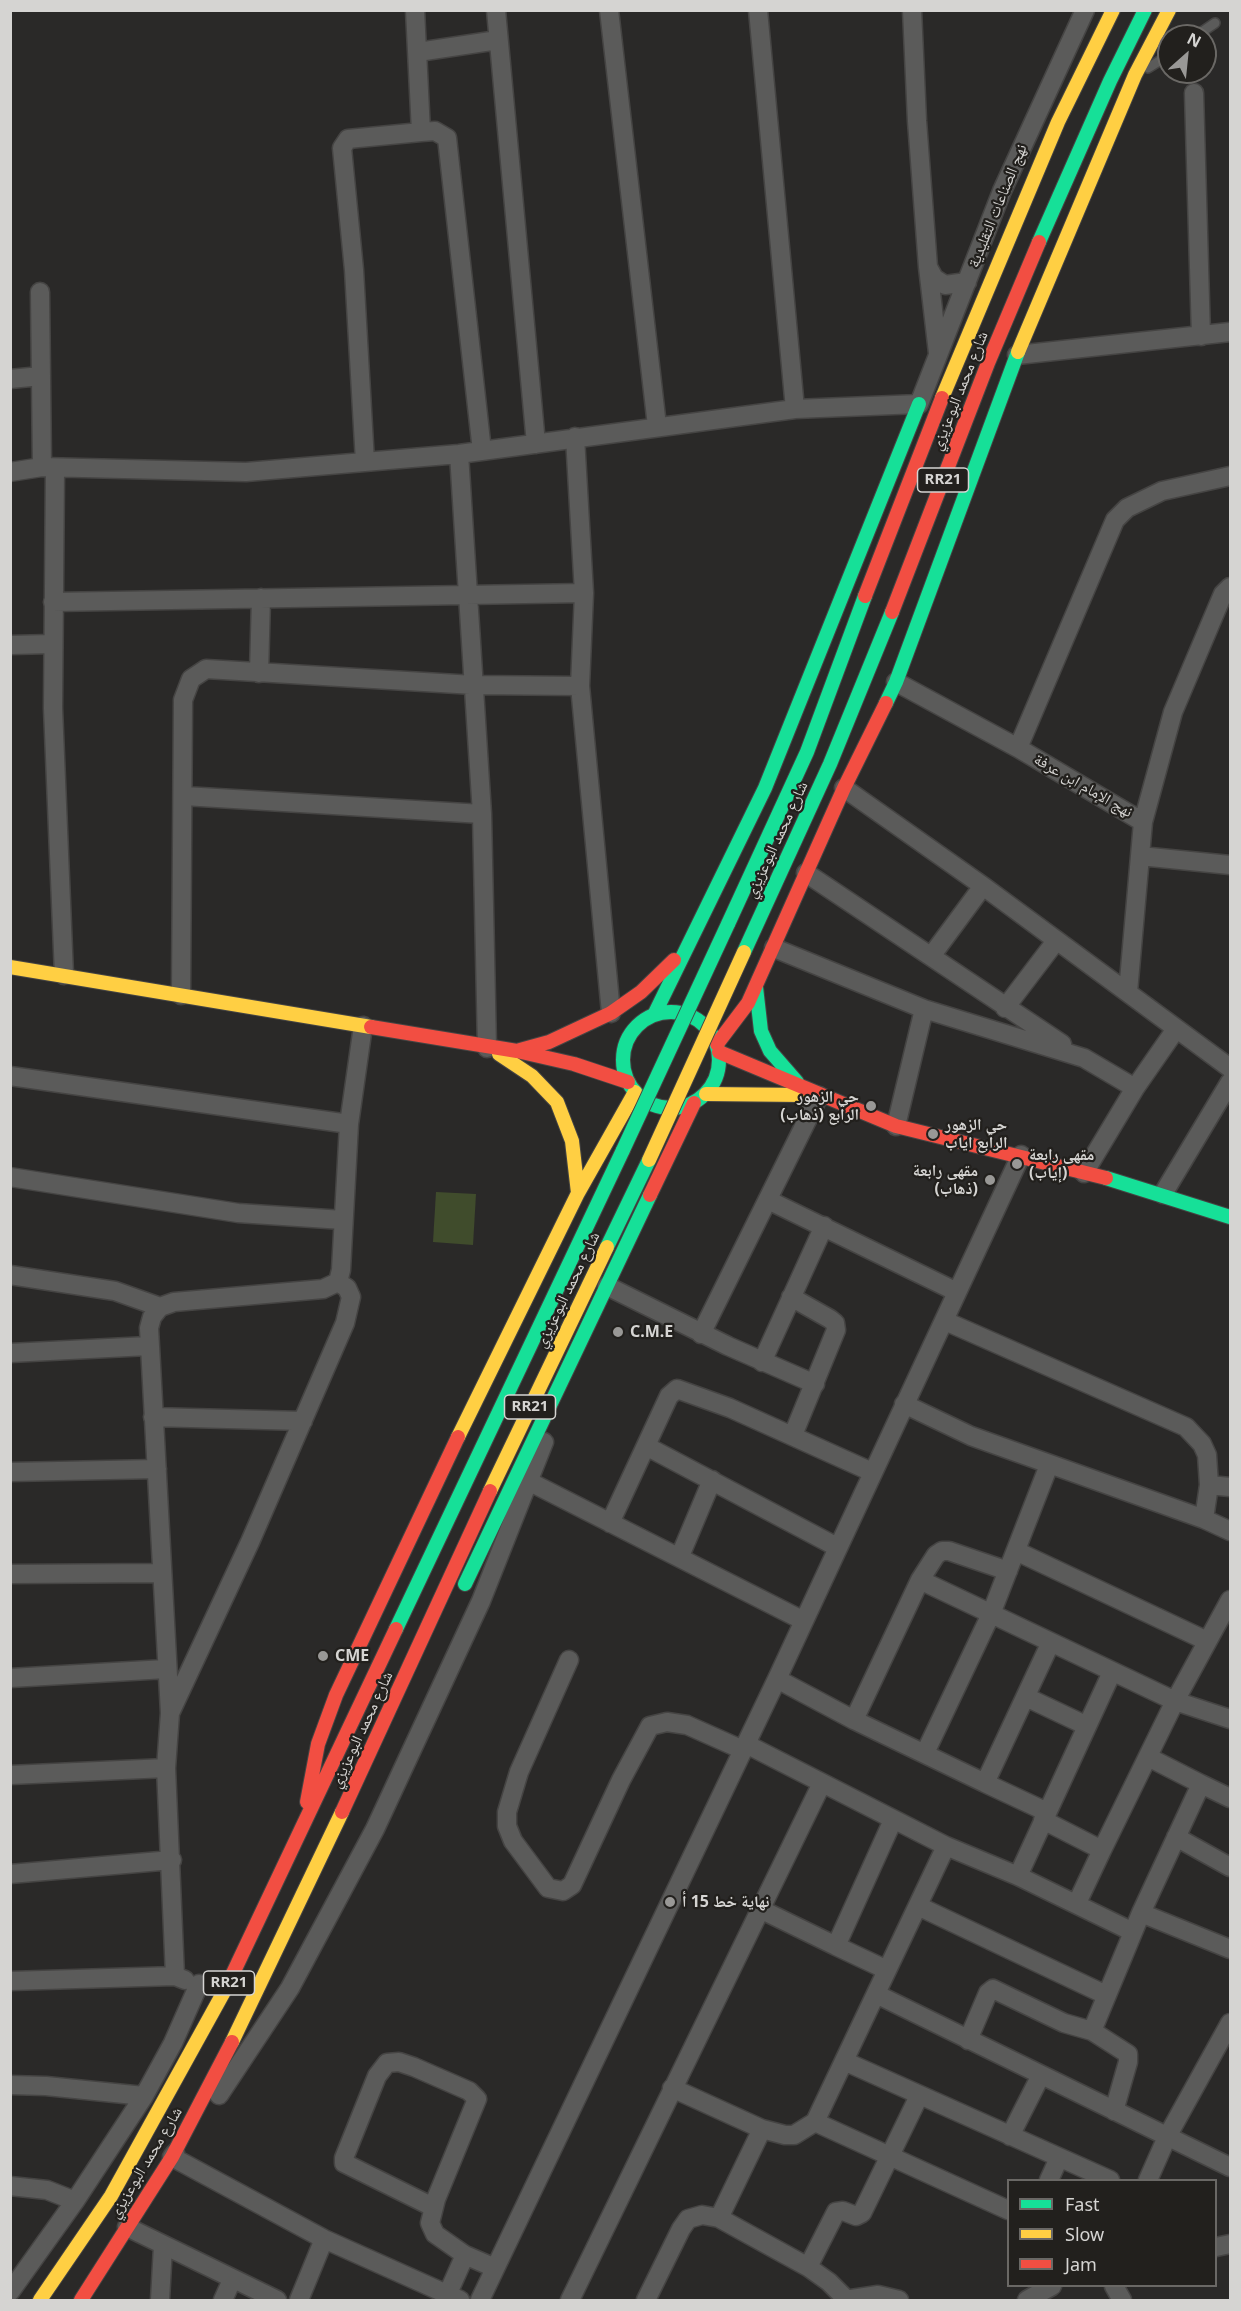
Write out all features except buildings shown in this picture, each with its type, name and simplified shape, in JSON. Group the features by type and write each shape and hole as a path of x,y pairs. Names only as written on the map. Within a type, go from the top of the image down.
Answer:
{"main road":[{"name":"شارع محمد البوعزيزي","path":"40,2301 111,2196 225,1991 623,1150 807,752 841,656 939,404 1058,122 1113,10"},
{"name":"شارع محمد البوعزيزي","path":"81,2301 171,2157 247,2014 508,1452 649,1160 822,783 871,668 988,363 1106,91 1145,10"},
{"path":"718,1048 756,987 844,788 896,682 1017,355 1135,75 1168,10"},
{"path":"654,1015 765,788 919,404"},
{"path":"517,1051 549,1042 611,1013 668,967 692,939"},
{"path":"10,967 487,1048 517,1051 632,1087"},
{"path":"756,987 761,1031 770,1051 800,1084 819,1096"},
{"path":"619,1032 654,1015 676,1013 696,1019 712,1034 718,1048 717,1074 706,1094 684,1107 662,1108 652,1105 632,1087 624,1070 625,1046 639,1024"},
{"path":"487,1048 532,1076 557,1102 572,1141 578,1193"},
{"path":"718,1048 819,1096 896,1126 1021,1155 1162,1194 1230,1217"},
{"path":"536,1056 568,1049"},
{"path":"306,1822 312,1770 326,1719 336,1695 449,1456 632,1087"},
{"path":"706,1094 754,1093 819,1096"},
{"path":"457,1601 694,1103"},
{"path":"345,1807 381,1753 427,1663"}],"street":[{"path":"415,10 421,132"},
{"path":"496,10 536,444"},
{"path":"609,10 657,426"},
{"path":"758,10 795,408"},
{"path":"912,10 917,121 928,267 939,357"},
{"name":"نهج الصناعات التقليدية","path":"919,404 1006,184 1085,10"},
{"path":"418,52 498,40"},
{"path":"1194,93 1202,336"},
{"path":"365,462 354,270 342,148 348,139 421,132 435,131 447,138 482,451"},
{"path":"928,267 934,278 945,285 967,282"},
{"path":"40,292 41,376 48,468 53,602 52,644 64,975"},
{"path":"1017,355 1230,332"},
{"path":"10,379 41,376"},
{"path":"10,472 48,468 246,472 459,454 795,408 919,404"},
{"path":"575,437 584,593 580,686 611,1013"},
{"path":"459,454 482,814 487,1048"},
{"path":"1018,748 1115,520 1127,508 1162,491 1230,476"},
{"name":"نهج الإمام ابن عرفة","path":"896,682 1018,748 1143,822 1173,712 1222,594 1230,587"},
{"path":"53,602 468,597 584,593"},
{"path":"259,673 261,598"},
{"path":"10,645 52,644"},
{"path":"181,995 183,700 192,679 206,669 474,685 580,686"},
{"path":"844,788 983,886 1230,1068"},
{"path":"184,796 482,814"},
{"path":"1128,992 1143,822"},
{"path":"1140,856 1230,865"},
{"path":"806,873 932,955 1005,1008 1135,1088"},
{"path":"932,955 983,886"},
{"path":"1005,1008 1056,941"},
{"path":"774,948 924,1009 1084,1058"},
{"path":"896,1126 924,1009"},
{"path":"338,1282 341,1270 349,1124 363,1026"},
{"path":"1084,1173 1135,1088 1176,1029"},
{"path":"10,1076 349,1124"},
{"path":"1162,1194 1230,1082"},
{"path":"701,1334 819,1096"},
{"path":"480,2301 777,1679 1021,1155"},
{"path":"10,1177 238,1213 343,1220"},
{"path":"768,1200 957,1292"},
{"path":"762,1362 824,1226"},
{"path":"10,1275 115,1291 160,1307"},
{"path":"175,1976 172,1860 166,1768 170,1713 148,1346 152,1317 160,1307 174,1302 323,1289 338,1282"},
{"path":"170,1713 303,1421 348,1312 349,1292 338,1282"},
{"path":"607,1286 701,1334 815,1384"},
{"path":"791,1297 835,1323 834,1336 793,1436"},
{"path":"945,1321 1186,1427 1202,1444 1207,1455 1209,1485 1204,1519"},
{"path":"10,1353 148,1346"},
{"path":"610,1523 669,1396 677,1389 793,1436 872,1472"},
{"path":"904,1404 971,1436 1204,1519 1230,1531"},
{"path":"465,2255 450,2299 324,2239 171,2157 263,2032 341,1898 421,1735 489,1581 530,1482 546,1436 549,1407"},
{"path":"153,1417 303,1421"},
{"path":"646,1446 837,1547"},
{"path":"925,1753 991,1614 1049,1465"},
{"path":"10,1472 157,1469"},
{"path":"680,1556 712,1480"},
{"path":"530,1482 680,1556 804,1621"},
{"path":"1209,1485 1230,1486"},
{"path":"854,1720 920,1580 932,1560 942,1551 1008,1571"},
{"path":"1016,1551 1208,1641"},
{"path":"10,1574 160,1573"},
{"path":"920,1580 1050,1644 1175,1701 1230,1719"},
{"path":"1077,1903 1175,1701 1230,1600"},
{"path":"985,1783 1050,1644"},
{"path":"569,1660 519,1772 507,1812 507,1826 513,1841 548,1888 563,1891 572,1885 621,1780 650,1726 667,1722 687,1725 744,1747 822,1783 946,1846 1077,1903 1133,1932"},
{"path":"10,1678 166,1670"},
{"path":"1018,1876 1085,1725 1112,1672"},
{"path":"777,1679 854,1720 985,1783 1102,1850"},
{"path":"1026,1697 1085,1725"},
{"path":"1148,1757 1230,1798"},
{"path":"10,1775 166,1768"},
{"path":"570,2301 822,1783"},
{"path":"1092,2031 1141,1913 1201,1784"},
{"path":"836,1946 893,1820"},
{"path":"1176,1837 1230,1866"},
{"path":"672,2088 762,2129 785,2135 794,2135 814,2122 946,1846"},
{"path":"10,1874 172,1860"},
{"path":"918,1906 1106,1995"},
{"path":"762,1910 887,1970"},
{"path":"1141,1913 1230,1949"},
{"path":"10,1981 175,1976 225,1991"},
{"path":"10,2292 75,2201 144,2096 173,2043 199,1984"},
{"path":"968,2040 988,1993 993,1989 1064,2023 1092,2031 1128,2054 1128,2062 1114,2111"},
{"path":"876,1994 1230,2167"},
{"path":"1149,2179 1167,2137 1230,2023"},
{"path":"844,2061 1106,2179"},
{"path":"433,2207 344,2163 377,2076 387,2063 399,2062 414,2067 469,2091 477,2100 433,2207 431,2229 465,2255 495,2268"},
{"path":"1010,2136 1041,2075"},
{"path":"10,2085 46,2086 144,2096"},
{"path":"808,2267 836,2212 843,2211 856,2216 862,2213 919,2096"},
{"path":"814,2122 890,2154 1007,2210"},
{"path":"719,2218 762,2129"},
{"path":"1050,2179 1059,2158"},
{"path":"10,2186 47,2190 75,2201"},
{"path":"646,2301 688,2219 702,2215 719,2218 808,2267 829,2282 846,2300 878,2295 899,2301"},
{"path":"128,2227 277,2301"},
{"path":"299,2301 324,2239"},
{"path":"160,2301 163,2246"},
{"path":"223,2301 232,2280"},
{"path":"1027,2301 1050,2287"},
{"path":"1115,2287 1122,2301"}],"lane":[{"path":"1135,75 1157,62"}],"green space":[{"path":"436,1192 476,1194 473,1245 433,1242"}],"traffic: fast":[{"path":"1039,242 1110,81 1145,10"},
{"path":"886,703 896,682 1018,352"},
{"path":"654,1015 765,788 919,404"},
{"path":"728,924 807,752 865,596"},
{"path":"744,952 830,764 892,612"},
{"path":"623,1150 728,924"},
{"path":"756,987 761,1031 770,1051 797,1082"},
{"path":"671,1012 689,1016 705,1026 715,1042 719,1060 715,1078 705,1094 689,1104 671,1108 653,1104 637,1094 627,1078 623,1060 627,1042 637,1026 653,1016 671,1012"},
{"path":"396,1629 623,1150"},
{"path":"607,1247 649,1160"},
{"path":"1106,1178 1230,1217"},
{"path":"465,1584 650,1195"}],"traffic: slow":[{"path":"942,398 1058,122 1113,10"},
{"path":"1018,352 1135,75 1169,10"},
{"path":"649,1160 744,952"},
{"path":"10,967 371,1027"},
{"path":"499,1054 532,1076 557,1102 572,1141 578,1193"},
{"path":"458,1437 578,1193 635,1092"},
{"path":"706,1094 803,1095"},
{"path":"490,1491 607,1247"},
{"path":"232,2042 342,1812"},
{"path":"40,2300 111,2196 226,1988"}],"traffic: jam":[{"path":"892,612 988,363 1039,242"},
{"path":"865,596 942,398"},
{"path":"717,1044 748,1003 844,788 886,703"},
{"path":"520,1050 549,1042 611,1013 641,992 674,960"},
{"path":"371,1027 517,1051 574,1064 628,1082"},
{"path":"719,1052 896,1126 1106,1178"},
{"path":"650,1195 694,1103"},
{"path":"307,1802 318,1744 336,1695 458,1437"},
{"path":"342,1812 490,1491"},
{"path":"226,1988 396,1629"},
{"path":"81,2300 172,2157 232,2042"}],"place":[{"name":"حي الزهور الرابع (ذهاب)","path":"871,1106"},
{"name":"حي الزهور الرابع اياب","path":"933,1134"},
{"name":"مقهى رابعة (إياب)","path":"1017,1164"},
{"name":"مقهى رابعة (ذهاب)","path":"990,1180"},
{"name":"C.M.E","path":"618,1332"},
{"name":"CME","path":"323,1656"},
{"name":"نهاية خط 15 أ","path":"670,1902"}]}
